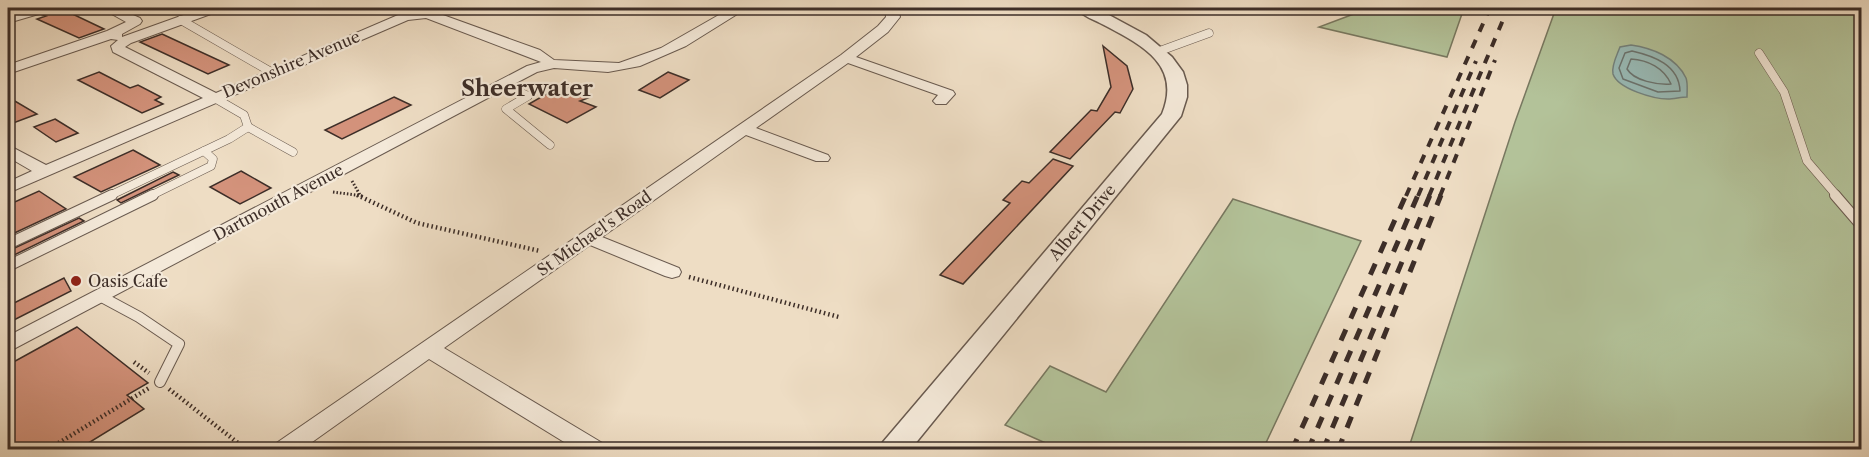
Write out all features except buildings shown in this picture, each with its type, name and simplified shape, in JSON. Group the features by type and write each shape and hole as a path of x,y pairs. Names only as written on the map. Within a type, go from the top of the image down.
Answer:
{"street":[{"path":"8,19 44,8"},
{"path":"8,70 112,34 135,21 108,8"},
{"path":"213,97 146,65 118,49 118,46 126,40 214,8"},
{"name":"Devonshire Avenue","path":"8,188 411,11 535,53 549,63 598,69 642,63 740,8"},
{"name":"St Michael's Road","path":"283,450 846,57 888,25 893,17 892,8"},
{"name":"Albert Drive","path":"893,450 1171,116 1178,96 1175,73 1157,51 1084,8"},
{"path":"112,34 126,40"},
{"path":"846,57 948,94 941,101"},
{"name":"Dartmouth Avenue","path":"8,345 502,84 549,63"},
{"path":"743,129 822,158"},
{"path":"8,150 45,172"},
{"path":"586,237 672,272"},
{"path":"429,349 596,450"}],"lane":[{"path":"181,20 271,72"},
{"path":"1157,51 1209,33"},
{"path":"1759,53 1784,92 1807,161 1860,224"},
{"path":"502,84 528,96 506,109 550,146"},
{"path":"213,97 244,115 248,127 293,152"},
{"path":"8,244 229,139 248,127"},
{"path":"8,266 211,166 213,159 204,151"},
{"path":"100,296 139,317 178,344 160,382"}],"path":[{"path":"303,189 361,195 417,223 562,255"},
{"path":"672,272 839,317"},
{"path":"134,362 247,450"},
{"path":"47,450 160,382"}],"green space":[{"path":"1362,8 1464,8 1447,57 1319,27 1359,12"},
{"path":"1556,8 1861,8 1861,449 1408,450 1515,122"},
{"path":"1233,199 1361,241 1263,449 1059,449 1005,425 1050,366 1106,392"}],"water":[{"path":"1631,45 1655,51 1676,64 1686,78 1687,97 1668,99 1654,97 1629,89 1616,79 1613,68 1620,47"}],"railway":[{"path":"1406,196 1490,8"},
{"path":"1429,196 1508,8"},
{"path":"1440,196 1495,60"},
{"path":"1418,196 1476,61"},
{"path":"1292,450 1406,195"},
{"path":"1308,450 1418,195"},
{"path":"1323,450 1430,195"},
{"path":"1338,450 1441,195"}],"place":[{"name":"Oasis Cafe","path":"76,281"}],"district":[{"name":"Sheerwater","path":"527,88"}]}
